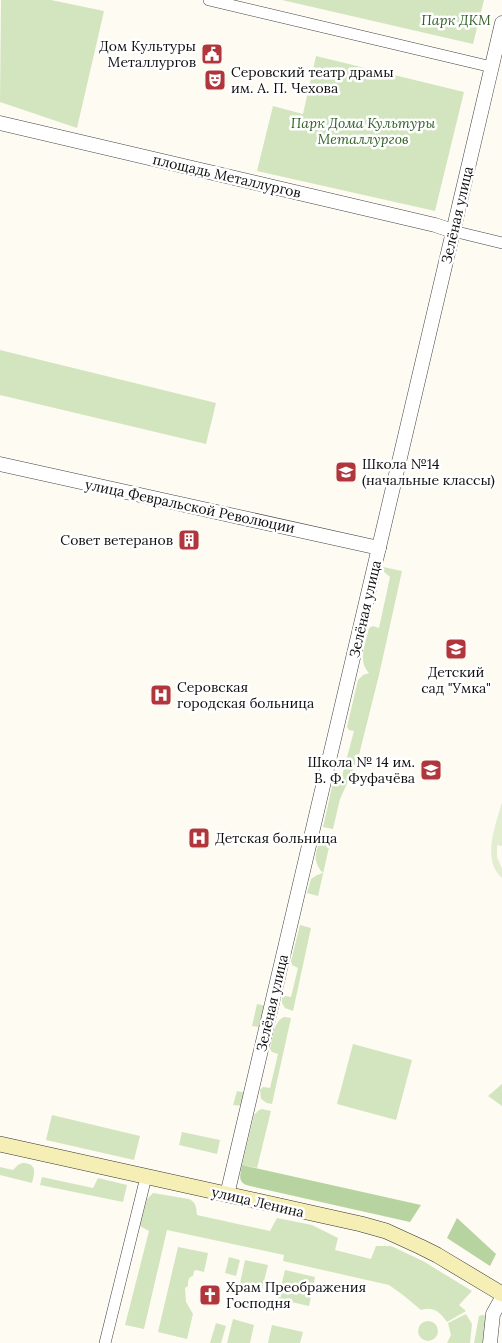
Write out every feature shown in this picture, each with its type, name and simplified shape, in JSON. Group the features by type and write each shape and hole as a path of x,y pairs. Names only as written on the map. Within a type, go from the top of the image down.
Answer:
{"main road":[{"name":"улица Ленина","path":"0,1144 386,1231 437,1255 502,1296"}],"street":[{"path":"209,0 492,66"},
{"name":"Зелёная улица","path":"228,1195 502,24"},
{"name":"площадь Металлургов","path":"0,123 435,225 453,231"},
{"path":"453,231 502,243"},
{"name":"улица Февральской Революции","path":"0,464 379,548"},
{"path":"105,1343 146,1177"},
{"path":"490,1343 493,1314 502,1296"}],"green space":[{"path":"1,0 51,0 104,11 77,128 0,102"},
{"name":"Парк ДКМ","path":"282,0 484,0 473,44"},
{"name":"Парк Дома Культуры Металлургов","path":"316,56 464,92 435,211 257,171 273,106 303,114"},
{"path":"0,350 216,403 206,444 0,395"},
{"path":"383,567 402,571 379,675 358,759 340,799 333,829 323,827 334,778 337,775 342,776 354,731 349,730 347,727 358,680 363,675 369,673 365,668 363,651 369,628 373,626 379,628 390,577 383,571"},
{"path":"502,802 502,846 497,845 497,857 502,869 502,878 492,861 491,852 494,831"},
{"path":"326,842 330,843 318,896 307,893 311,879 323,873 317,864 316,853 318,846"},
{"path":"300,925 311,928 293,1011 285,1008 282,998 285,996 291,997 298,968 292,965 291,961"},
{"path":"257,1004 267,1006 260,1027 252,1026"},
{"path":"284,1017 291,1018 272,1104 261,1099 260,1090 263,1087 270,1088 278,1054 270,1049 276,1026 280,1019"},
{"path":"353,1044 412,1060 396,1120 337,1104"},
{"path":"502,1084 502,1106 488,1096"},
{"path":"237,1091 247,1093 243,1106 233,1105"},
{"path":"262,1109 271,1111 257,1168 242,1165 254,1115"},
{"path":"52,1115 140,1136 134,1160 46,1140"},
{"path":"182,1132 220,1140 217,1154 179,1145"},
{"path":"22,1163 33,1166 32,1183 0,1175 0,1167 13,1170"},
{"path":"242,1165 421,1205 410,1222 246,1185 240,1178"},
{"path":"42,1177 93,1188 98,1178 127,1185 123,1202 40,1185"},
{"path":"153,1193 189,1199 195,1204 197,1215 270,1231 277,1218 312,1225 338,1238 335,1250 371,1259 376,1246 391,1246 423,1261 472,1291 459,1305 466,1311 447,1322 442,1315 433,1309 421,1310 389,1285 283,1261 284,1255 167,1230 144,1329 125,1325 149,1231 140,1226 147,1199"},
{"path":"457,1218 496,1254 490,1266 447,1238"},
{"path":"178,1247 208,1253 204,1272 194,1271 188,1286 185,1288 186,1302 193,1314 187,1339 158,1332"},
{"path":"229,1257 240,1260 236,1276 225,1273"},
{"path":"245,1260 268,1265 261,1293 239,1288"},
{"path":"285,1270 315,1277 309,1306 278,1299"},
{"path":"466,1314 472,1324 470,1343 447,1343 451,1335 448,1323"},
{"path":"479,1316 486,1316 486,1343 474,1343"},
{"path":"233,1319 254,1325 250,1343 227,1343"},
{"path":"428,1321 435,1324 438,1331 435,1338 428,1341 421,1338 418,1331 421,1324"},
{"path":"216,1323 226,1326 221,1343 210,1343"},
{"path":"272,1325 303,1332 300,1343 268,1343"}],"place":[{"name":"Дом Культуры Металлургов","path":"212,54"},
{"name":"Серовский театр драмы им. А. П. Чехова","path":"215,80"},
{"name":"Школа №14 (начальные классы)","path":"346,472"},
{"name":"Совет ветеранов","path":"189,540"},
{"name":"Детский сад \"Умка\"","path":"456,649"},
{"name":"Серовская городская больница","path":"161,695"},
{"name":"Школа № 14 им. В. Ф. Фуфачёва","path":"431,770"},
{"name":"Детская больница","path":"199,838"},
{"name":"Храм Преображения Господня","path":"210,1295"}]}
